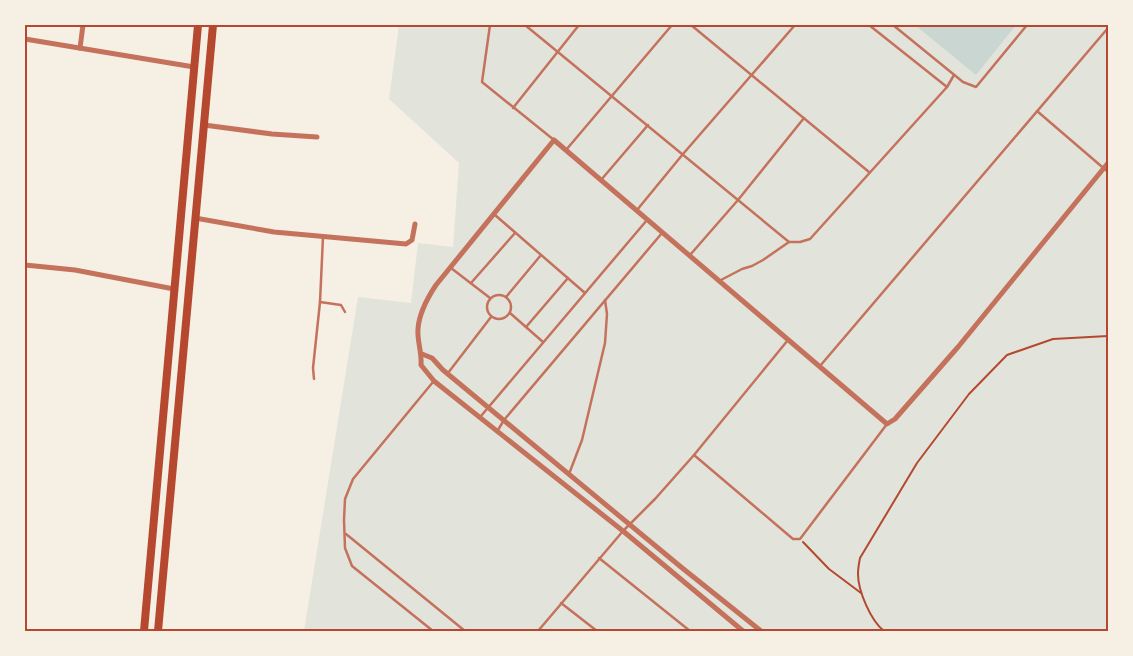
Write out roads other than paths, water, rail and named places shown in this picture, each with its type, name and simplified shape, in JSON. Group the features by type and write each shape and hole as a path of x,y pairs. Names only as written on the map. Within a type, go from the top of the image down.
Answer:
{"main road":[{"path":"144,631 198,25"},
{"path":"145,620 159,627 214,25"},
{"path":"180,215 195,218"}],"street":[{"path":"80,48 83,25"},
{"path":"25,40 194,67"},
{"path":"204,125 272,134 317,137"},
{"path":"743,631 623,531 434,381 421,364 422,354 418,327 424,307 436,285 450,267 554,140 887,424 895,419 958,347 1107,168"},
{"path":"195,218 274,232 406,244 412,240 415,224"},
{"path":"25,265 75,270 174,289"},
{"path":"422,354 432,358 447,373 761,631"}],"lane":[{"path":"490,25 482,82 554,140"},
{"path":"525,25 789,242"},
{"path":"512,108 579,25"},
{"path":"566,150 672,25"},
{"path":"691,25 870,172"},
{"path":"637,210 751,74 795,25"},
{"path":"869,25 947,87"},
{"path":"894,25 963,82 976,86 1026,25"},
{"path":"820,366 1108,28"},
{"path":"719,281 763,260 789,242 800,242 810,238 947,87 954,75"},
{"path":"1037,111 1107,168"},
{"path":"689,255 738,200 804,118"},
{"path":"601,180 648,125"},
{"path":"494,214 585,293"},
{"path":"480,418 488,406 648,219"},
{"path":"471,284 515,232"},
{"path":"497,432 504,420 662,232"},
{"path":"314,378 313,368 320,302 323,236"},
{"path":"506,297 541,255"},
{"path":"450,267 490,298"},
{"path":"526,327 568,278"},
{"path":"498,295 506,297 511,304 510,313 500,319 492,317 487,306 490,298 498,295"},
{"path":"569,474 582,440 605,343 607,314 605,300"},
{"path":"320,302 341,306 345,312"},
{"path":"510,313 543,342"},
{"path":"447,373 492,317"},
{"path":"538,631 623,531 631,525 694,455 788,339"},
{"path":"433,631 352,566 345,548 344,499 353,479 434,381"},
{"path":"694,455 793,539 800,538 887,424"},
{"path":"346,534 465,631"},
{"path":"600,558 690,631"},
{"path":"561,603 597,631"}]}
